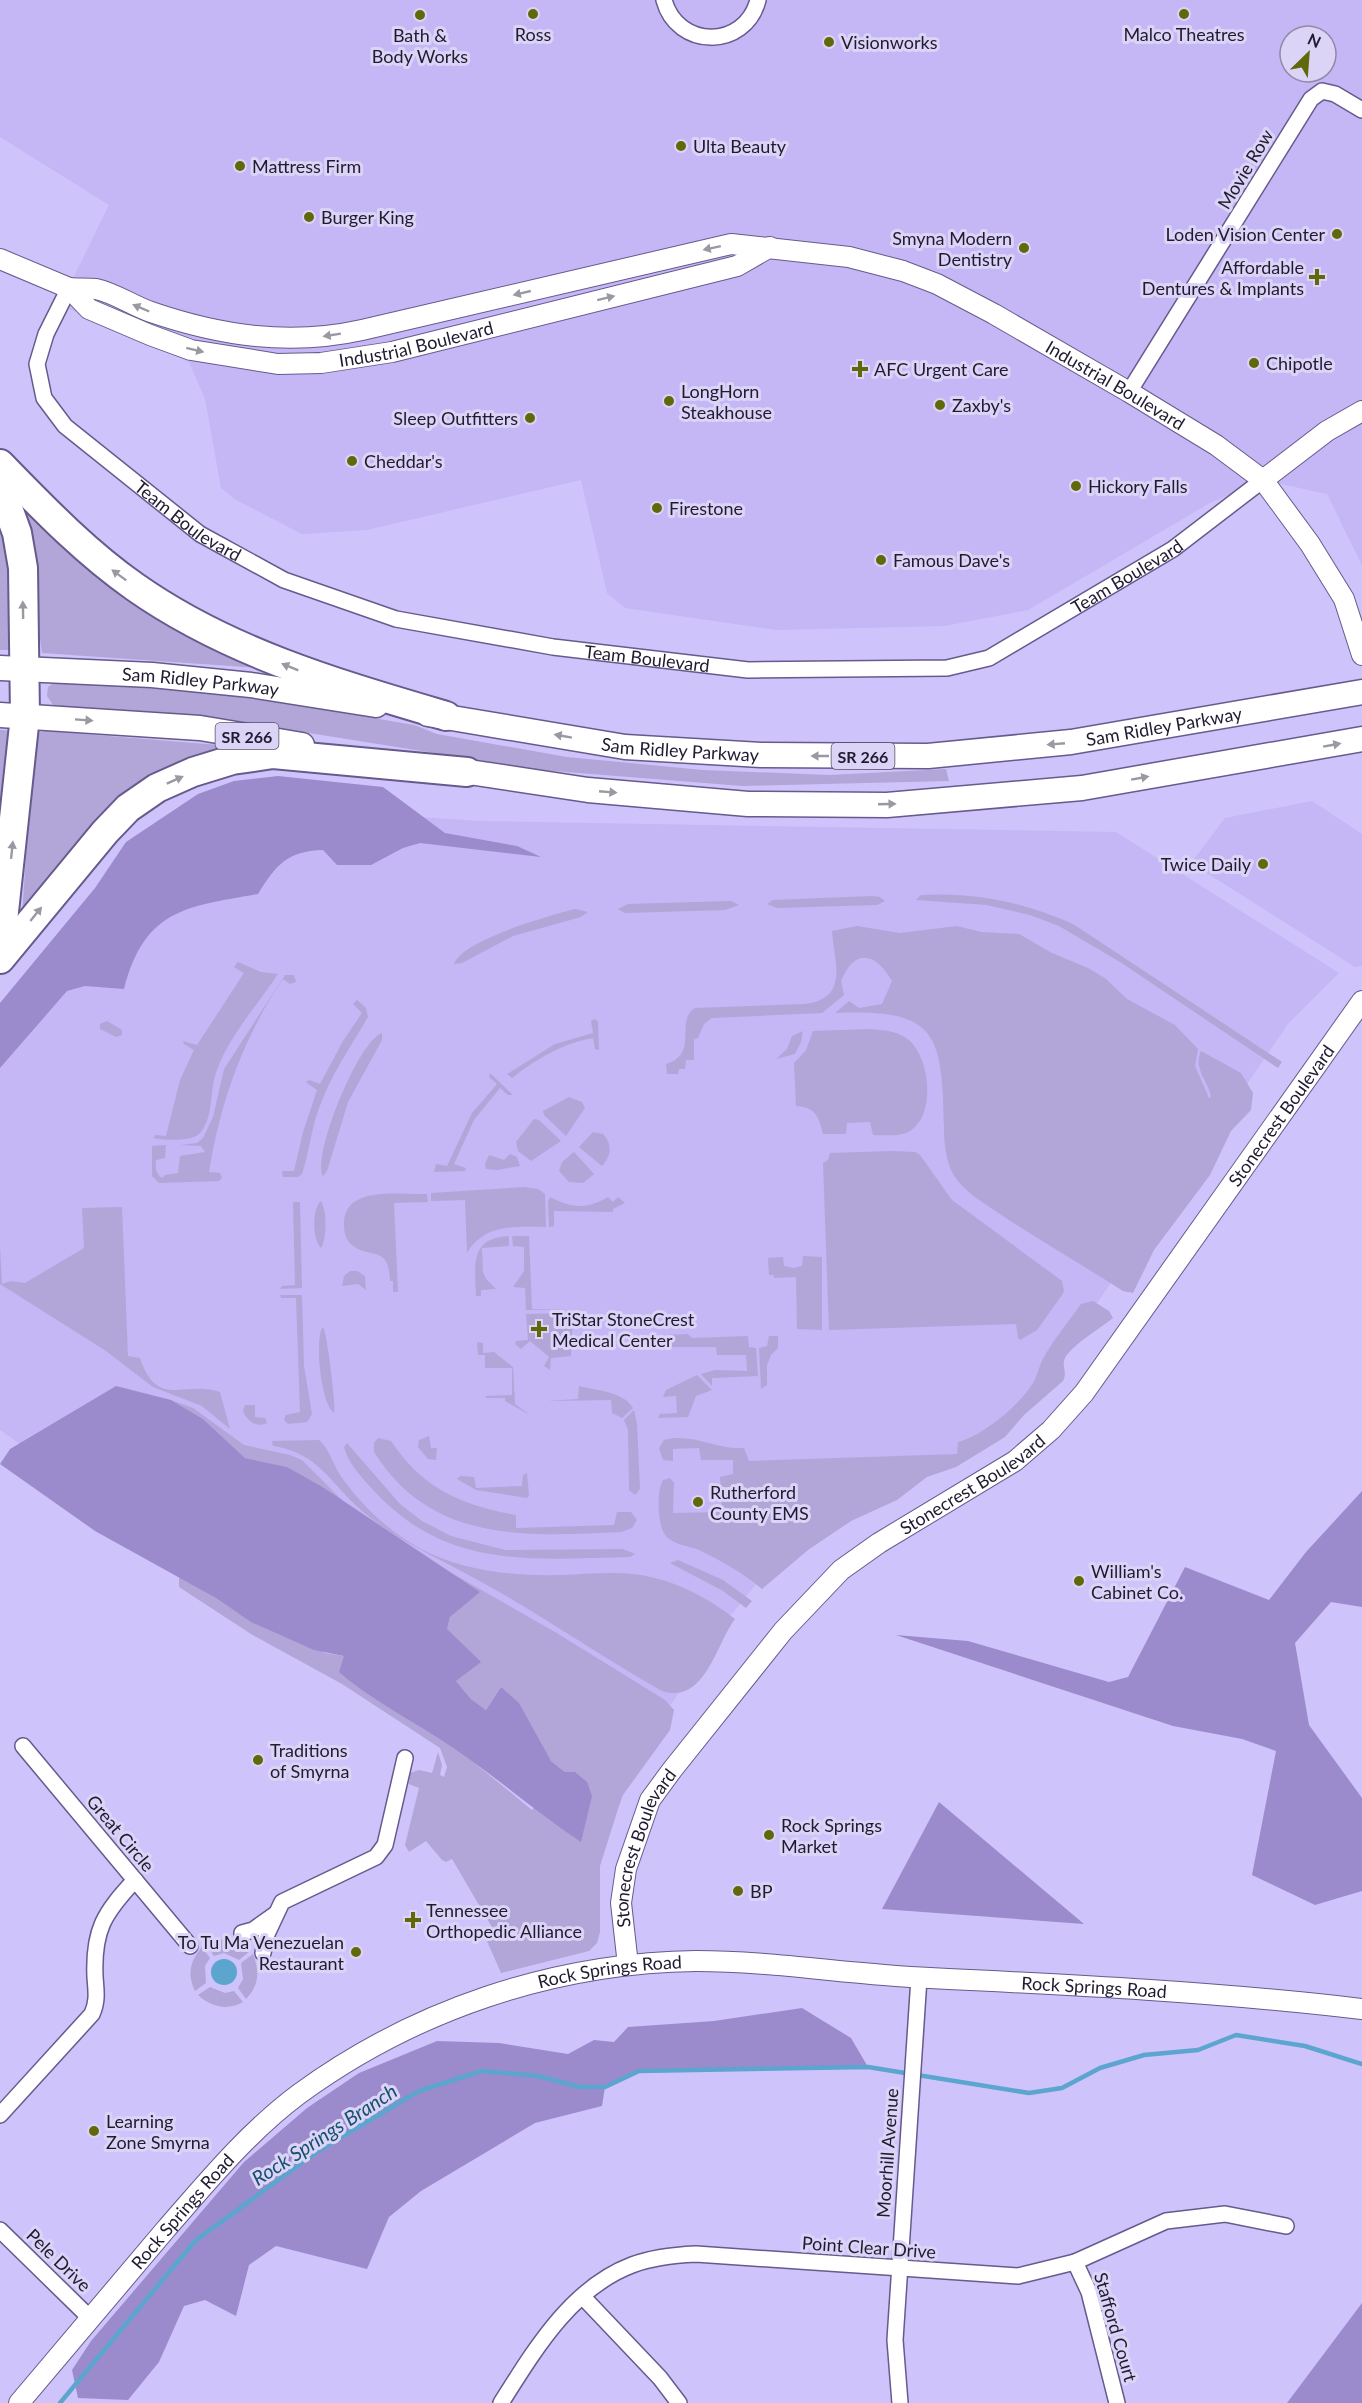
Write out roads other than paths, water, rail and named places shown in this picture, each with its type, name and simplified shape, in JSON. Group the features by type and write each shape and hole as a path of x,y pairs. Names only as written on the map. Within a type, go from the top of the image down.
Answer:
{"highway":[{"path":"0,465 100,560 174,612 213,634 312,676 446,716"},
{"path":"0,486 17,533 23,568 12,668 13,715 0,949"},
{"path":"0,959 105,832 128,808 158,788 193,772 232,760 273,754 467,772"}],"main road":[{"name":"Sam Ridley Parkway","path":"12,668 152,675 259,686 625,747 761,755 928,756 1071,742 1362,692"},
{"name":"SR 266","path":"13,715 200,728 588,790 748,804 887,805 1082,788 1362,740"}],"street":[{"path":"664,0 673,21 683,30 707,38 721,38 734,33 753,14 758,0"},
{"name":"Movie Row","path":"1129,392 1311,99 1322,91 1335,94 1362,110"},
{"name":"Industrial Boulevard","path":"0,259 69,288 97,289 148,312 201,328 255,338 312,338 362,330 731,244 849,257 903,271 937,284 994,314 1129,392 1216,445 1263,480 1310,544 1344,599 1362,656"},
{"name":"Industrial Boulevard","path":"69,288 89,309 191,350 278,364 321,363 393,352 737,266 770,247"},
{"name":"Team Boulevard","path":"69,288 46,334 37,363 44,399 65,426 200,534 284,580 396,619 553,647 748,670 946,668 989,658 1173,549 1327,431 1362,411"},
{"name":"Stonecrest Boulevard","path":"628,1965 621,1903 626,1869 635,1837 650,1800 672,1770 783,1630 841,1570 879,1543 1015,1461 1052,1430 1084,1393 1362,1001"},
{"name":"Great Circle","path":"23,1746 189,1946"},
{"path":"263,1953 274,1916 282,1902 376,1857 385,1845 405,1758"},
{"path":"0,2115 93,2014 97,1996 95,1961 98,1930 111,1905 135,1880"},
{"path":"242,1933 253,1930 274,1916"},
{"name":"Rock Springs Road","path":"19,2403 244,2142 296,2097 353,2057 410,2026 485,1996 531,1983 628,1965 698,1961 919,1978 1177,1990 1362,2009"},
{"name":"Moorhill Avenue","path":"900,2403 895,2345 919,1978"},
{"name":"Point Clear Drive","path":"501,2403 536,2348 556,2322 582,2297 606,2279 631,2265 662,2256 696,2254 1018,2276 1075,2262 1166,2221 1225,2214 1287,2226"},
{"name":"Pele Drive","path":"0,2230 90,2318"},
{"name":"Stafford Court","path":"1075,2262 1089,2292 1118,2403"},
{"path":"582,2297 660,2378 679,2403"}],"water":[{"path":"224,1959 233,1963 237,1972 233,1981 224,1985 215,1981 211,1972 215,1963"}],"waterway":[{"name":"Rock Springs Branch","path":"60,2403 195,2241 318,2151 419,2091 482,2071 538,2076 580,2087 605,2087 639,2071 868,2067 1029,2093 1062,2088 1100,2068 1144,2055 1198,2050 1236,2035 1305,2046 1362,2064"}],"place":[{"name":"Ross","path":"533,14"},
{"name":"Malco Theatres","path":"1184,14"},
{"name":"Bath & Body Works","path":"420,15"},
{"name":"Visionworks","path":"829,42"},
{"name":"Ulta Beauty","path":"681,146"},
{"name":"Mattress Firm","path":"240,166"},
{"name":"Burger King","path":"309,217"},
{"name":"Loden Vision Center","path":"1337,234"},
{"name":"Smyna Modern Dentistry","path":"1024,248"},
{"name":"Affordable Dentures & Implants","path":"1317,277"},
{"name":"Chipotle","path":"1254,363"},
{"name":"AFC Urgent Care","path":"860,369"},
{"name":"LongHorn Steakhouse","path":"669,401"},
{"name":"Zaxby's","path":"940,405"},
{"name":"Sleep Outfitters","path":"530,418"},
{"name":"Cheddar's","path":"352,461"},
{"name":"Hickory Falls","path":"1076,486"},
{"name":"Firestone","path":"657,508"},
{"name":"Famous Dave's","path":"881,560"},
{"name":"Twice Daily","path":"1263,864"},
{"name":"TriStar StoneCrest Medical Center","path":"539,1329"},
{"name":"Rutherford County EMS","path":"698,1502"},
{"name":"William's Cabinet Co.","path":"1079,1581"},
{"name":"Traditions of Smyrna","path":"258,1760"},
{"name":"Rock Springs Market","path":"769,1835"},
{"name":"BP","path":"738,1891"},
{"name":"Tennessee Orthopedic Alliance","path":"413,1920"},
{"name":"To Tu Ma Venezuelan Restaurant","path":"356,1952"},
{"name":"Learning Zone Smyrna","path":"94,2131"}]}
